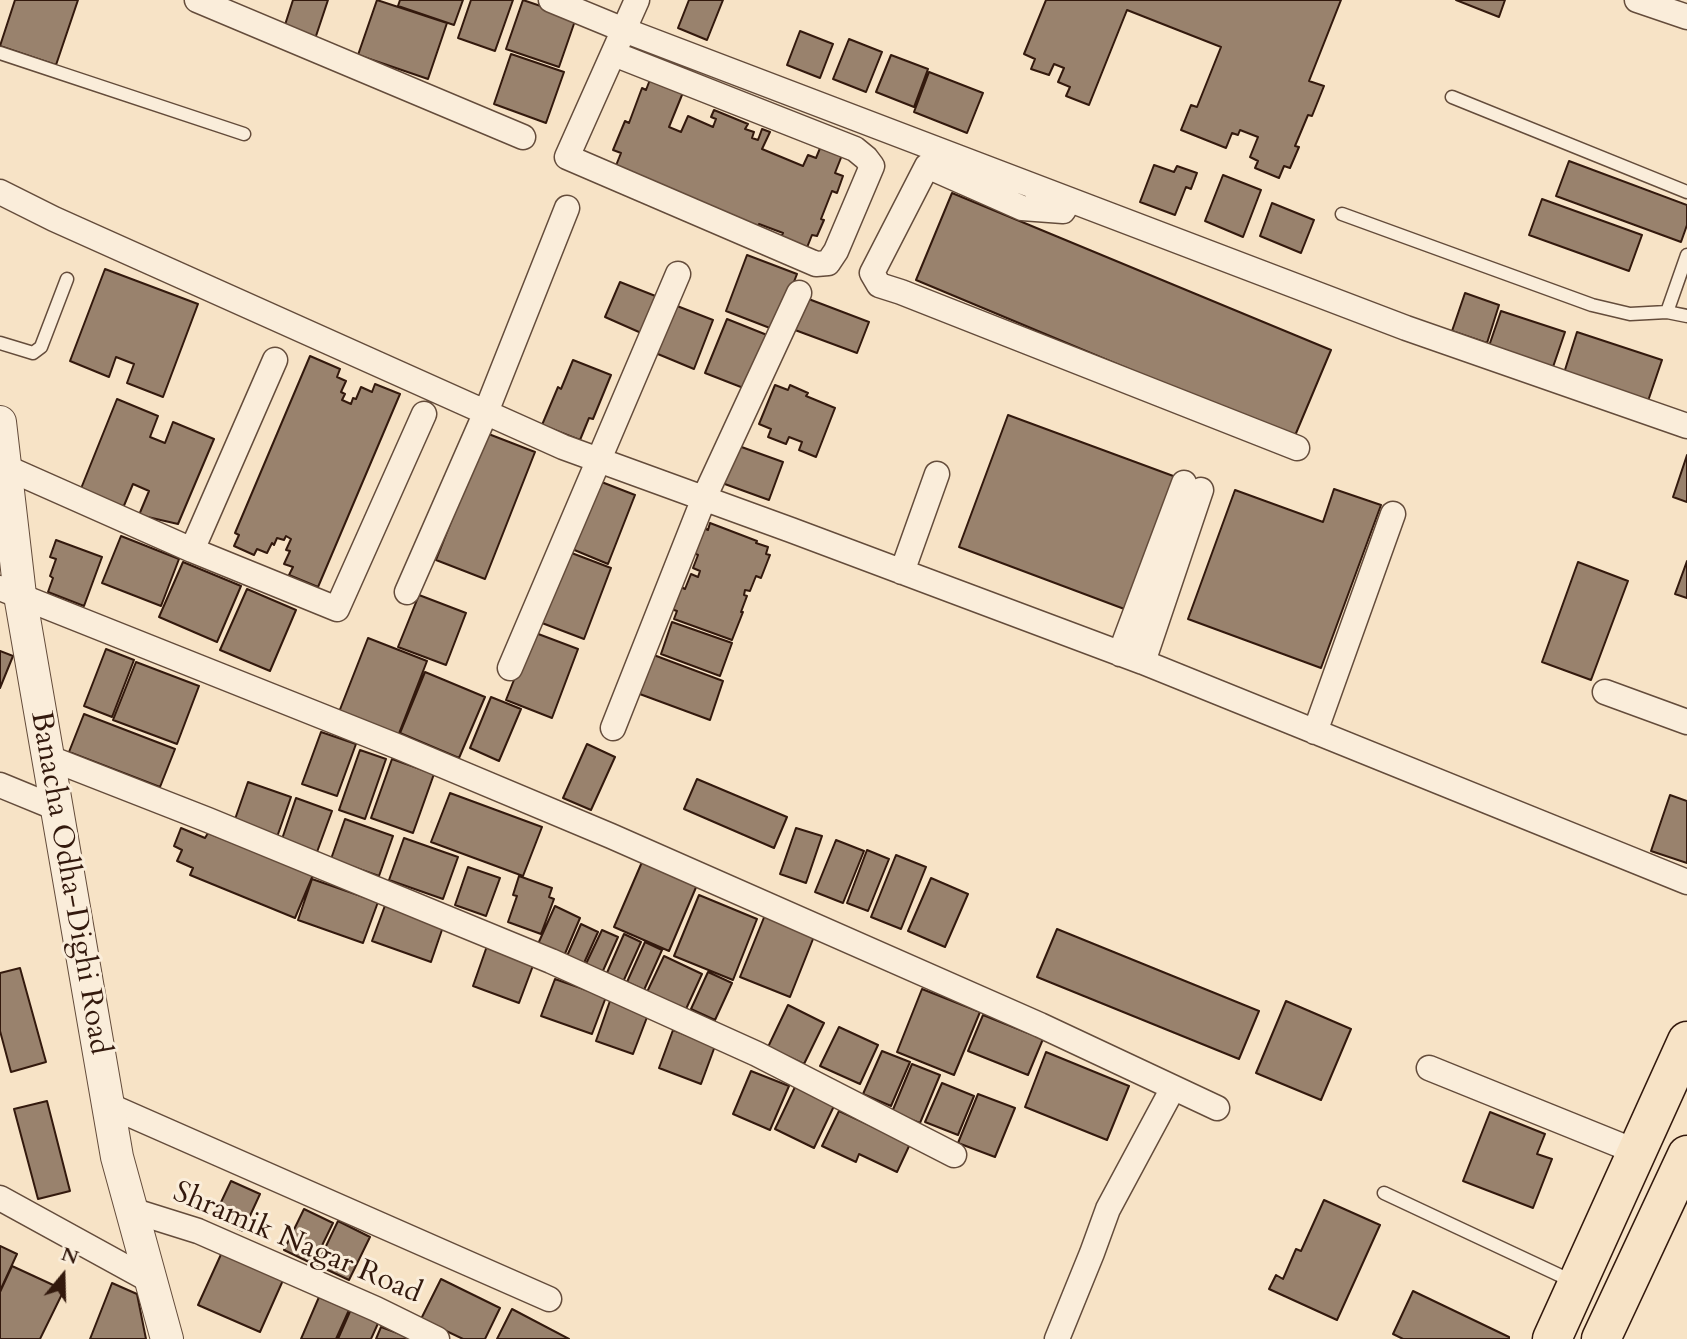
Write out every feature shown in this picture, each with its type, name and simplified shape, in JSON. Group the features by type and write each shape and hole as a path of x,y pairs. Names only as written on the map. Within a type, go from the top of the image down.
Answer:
{"main road":[{"path":"1556,1338 1577,1284 1687,1041"},
{"path":"1601,1339 1687,1155"}],"street":[{"path":"197,0 523,137"},
{"path":"551,0 1406,328 1687,425"},
{"path":"614,54 855,149 866,158 872,166 828,263 816,264 567,158 637,0"},
{"path":"1637,0 1687,17"},
{"path":"1069,200 1063,211 1022,208 927,166 872,273 879,285 1297,448"},
{"path":"0,192 54,219 563,447 1132,658 1687,882"},
{"path":"407,592 486,412 567,208"},
{"path":"510,668 678,274"},
{"path":"613,728 704,498 799,293"},
{"path":"192,550 275,360"},
{"path":"5,467 192,550 337,609 424,414"},
{"name":"Banacha Odha-Dighi Road","path":"0,422 5,467 10,592 47,757 117,1157 167,1339"},
{"path":"902,572 937,474"},
{"path":"1132,658 1192,487"},
{"path":"1315,732 1393,514"},
{"path":"10,592 399,747 611,836 1040,1025 1217,1108"},
{"path":"1605,692 1687,722"},
{"path":"47,757 551,961 757,1054 954,1155"},
{"path":"0,786 56,808"},
{"path":"1429,1068 1637,1152"},
{"path":"1057,1339 1093,1253 1108,1209 1173,1087"},
{"path":"108,1105 549,1299"},
{"path":"0,1198 151,1281"},
{"name":"Shramik Nagar Road","path":"131,1210 198,1231 376,1309 437,1339"}],"lane":[{"path":"0,53 244,134"},
{"path":"1452,96 1687,192"},
{"path":"1342,214 1592,305 1630,314 1667,312 1687,316"},
{"path":"1667,312 1687,255"},
{"path":"0,343 33,353 41,347 68,279"},
{"path":"1384,1193 1577,1284"}],"building":[{"path":"15,0 78,0 56,65 0,46"},
{"path":"293,0 328,0 315,39 284,28"},
{"path":"377,0 447,23 428,79 358,55"},
{"path":"400,0 463,0 454,25 398,6"},
{"path":"471,0 513,0 495,51 458,38"},
{"path":"523,0 576,18 559,67 506,49"},
{"path":"689,0 723,0 707,40 678,28"},
{"path":"1046,0 1341,0 1309,81 1324,86 1312,116 1308,115 1295,146 1299,147 1290,168 1284,166 1279,178 1255,168 1258,161 1250,157 1258,137 1240,130 1238,135 1232,133 1226,148 1181,130 1191,105 1197,107 1221,47 1127,10 1089,105 1066,96 1070,87 1058,82 1064,68 1054,64 1049,75 1031,69 1035,59 1024,54"},
{"path":"1456,0 1505,0 1499,17"},
{"path":"800,31 833,44 820,78 787,65"},
{"path":"849,39 882,52 866,92 833,79"},
{"path":"511,54 564,72 546,123 494,104"},
{"path":"891,55 928,69 914,107 876,92"},
{"path":"929,72 983,93 967,133 914,112"},
{"path":"651,77 684,90 669,127 681,132 688,116 713,127 716,119 711,117 714,110 748,124 745,129 754,132 752,138 758,140 762,129 770,132 762,149 803,166 808,155 816,158 823,141 844,150 835,173 843,176 837,193 832,191 817,236 812,235 806,250 780,239 783,233 759,224 756,231 613,173 621,153 613,150 625,121 629,123 642,88 646,90"},
{"path":"1569,161 1687,205 1687,225 1681,242 1556,196"},
{"path":"1154,165 1174,172 1177,166 1197,173 1191,189 1186,187 1175,215 1140,202"},
{"path":"1223,175 1261,190 1243,237 1205,221"},
{"path":"952,193 1331,350 1294,438 916,280"},
{"path":"1542,199 1642,235 1629,271 1529,235"},
{"path":"1272,203 1314,220 1301,253 1260,236"},
{"path":"747,255 797,274 775,330 726,311"},
{"path":"105,269 198,304 163,397 127,383 134,364 116,357 109,377 70,361"},
{"path":"620,282 663,299 648,336 605,317"},
{"path":"1465,293 1499,305 1487,343 1452,331"},
{"path":"806,298 869,322 857,353 795,330"},
{"path":"672,304 713,320 694,369 653,352"},
{"path":"1501,311 1565,332 1553,367 1489,346"},
{"path":"727,319 767,335 746,389 705,373"},
{"path":"1577,332 1662,360 1648,401 1564,373"},
{"path":"310,356 340,369 337,377 346,381 341,392 345,394 342,400 351,404 361,387 372,392 375,384 400,394 318,587 289,575 293,567 284,564 290,551 286,550 291,539 286,536 284,540 277,538 267,553 257,549 254,555 234,546 239,535 235,533"},
{"path":"573,360 611,375 593,419 589,418 580,440 542,425"},
{"path":"775,385 788,390 790,385 808,393 806,396 835,408 816,457 799,450 802,442 789,437 786,444 768,437 771,429 759,424"},
{"path":"117,399 158,416 150,437 165,443 173,422 214,439 178,524 139,515 149,491 133,484 123,508 80,491"},
{"path":"1008,415 1176,477 1127,610 959,547"},
{"path":"486,433 535,452 485,579 436,560"},
{"path":"736,445 783,462 769,500 722,483"},
{"path":"1687,455 1687,502 1673,497"},
{"path":"599,481 635,495 608,564 572,549"},
{"path":"1334,489 1381,505 1321,668 1188,619 1235,490 1323,522"},
{"path":"710,523 757,541 756,543 768,547 766,554 770,555 761,578 756,576 750,591 745,590 744,595 747,596 743,612 732,640 674,619 677,611 671,609 679,586 685,589 691,574 698,577 700,571 693,568 698,555 692,552 701,527 708,530"},
{"path":"121,536 179,559 161,606 102,583"},
{"path":"56,540 102,557 84,606 48,592 56,559 50,557"},
{"path":"569,552 611,568 584,639 542,623"},
{"path":"1687,561 1687,598 1675,594"},
{"path":"183,562 241,586 217,642 159,617"},
{"path":"1578,562 1628,581 1591,680 1542,662"},
{"path":"247,589 296,610 270,671 220,650"},
{"path":"419,595 466,613 446,665 398,647"},
{"path":"672,622 732,643 720,676 661,654"},
{"path":"533,632 578,649 552,718 506,700"},
{"path":"368,638 427,661 398,736 339,712"},
{"path":"106,649 134,660 112,717 84,706"},
{"path":"0,651 13,656 0,688"},
{"path":"651,654 723,681 710,720 637,693"},
{"path":"136,662 199,686 177,744 113,720"},
{"path":"425,672 485,697 459,758 400,733"},
{"path":"491,697 521,709 499,761 470,748"},
{"path":"84,714 175,749 160,787 69,752"},
{"path":"321,732 356,744 337,796 302,784"},
{"path":"587,744 615,757 591,810 563,798"},
{"path":"360,750 386,759 365,819 339,810"},
{"path":"392,759 434,774 413,833 371,818"},
{"path":"697,779 787,817 774,848 684,809"},
{"path":"248,782 291,797 277,837 234,822"},
{"path":"450,793 542,827 523,876 431,842"},
{"path":"1670,795 1687,801 1687,863 1651,851"},
{"path":"296,798 332,811 317,852 282,839"},
{"path":"345,819 393,836 379,876 331,859"},
{"path":"181,828 205,838 208,833 313,875 295,918 190,875 193,868 177,861 182,850 174,846"},
{"path":"796,828 822,836 806,883 780,874"},
{"path":"404,838 458,857 443,899 389,880"},
{"path":"836,840 864,851 843,903 815,892"},
{"path":"867,850 889,859 868,911 847,903"},
{"path":"896,855 926,867 901,929 871,917"},
{"path":"642,862 697,885 669,951 614,927"},
{"path":"468,867 500,878 486,916 455,905"},
{"path":"519,876 552,888 549,897 554,899 541,934 508,922 517,896 513,895"},
{"path":"931,878 968,894 945,947 908,931"},
{"path":"312,879 378,902 363,943 298,920"},
{"path":"699,895 757,919 733,980 674,956"},
{"path":"387,900 445,921 431,962 372,941"},
{"path":"555,906 580,918 564,956 538,944"},
{"path":"765,915 815,934 790,997 740,977"},
{"path":"581,924 598,932 584,963 567,956"},
{"path":"1057,929 1259,1011 1239,1059 1037,977"},
{"path":"602,930 618,937 602,973 585,966"},
{"path":"624,934 641,942 623,982 606,975"},
{"path":"645,942 662,950 644,990 627,982"},
{"path":"487,946 534,963 519,1003 473,986"},
{"path":"664,956 702,974 686,1009 647,992"},
{"path":"20,968 46,1062 11,1072 0,1031 0,973"},
{"path":"708,972 732,983 715,1020 691,1009"},
{"path":"555,979 606,997 592,1034 541,1016"},
{"path":"922,989 980,1012 954,1075 897,1052"},
{"path":"611,998 649,1012 633,1054 596,1041"},
{"path":"1286,1001 1351,1029 1321,1100 1256,1073"},
{"path":"788,1005 824,1023 804,1064 768,1047"},
{"path":"983,1015 1043,1039 1028,1075 968,1051"},
{"path":"839,1027 878,1045 860,1084 820,1066"},
{"path":"673,1030 715,1046 701,1084 659,1068"},
{"path":"882,1051 910,1062 891,1106 863,1094"},
{"path":"1046,1052 1129,1086 1107,1140 1025,1107"},
{"path":"912,1064 940,1075 920,1123 892,1112"},
{"path":"751,1071 789,1086 770,1130 733,1114"},
{"path":"942,1083 974,1096 958,1135 925,1122"},
{"path":"795,1087 834,1106 814,1148 775,1129"},
{"path":"978,1094 1015,1108 995,1157 958,1143"},
{"path":"47,1101 70,1191 38,1199 14,1109"},
{"path":"839,1111 910,1144 897,1172 859,1154 856,1162 822,1146"},
{"path":"1490,1112 1545,1134 1537,1154 1552,1159 1533,1208 1463,1181"},
{"path":"231,1181 260,1194 243,1231 214,1217"},
{"path":"1324,1200 1380,1225 1337,1320 1269,1289 1276,1275 1283,1279 1296,1249 1301,1251"},
{"path":"304,1209 333,1223 313,1264 284,1250"},
{"path":"338,1221 370,1237 349,1280 317,1265"},
{"path":"0,1246 17,1254 0,1291"},
{"path":"223,1250 284,1278 260,1332 198,1305"},
{"path":"12,1266 64,1290 40,1339 0,1339 0,1292"},
{"path":"441,1279 500,1308 485,1339 463,1339 421,1319"},
{"path":"112,1283 137,1294 146,1339 90,1339"},
{"path":"1413,1291 1509,1339 1403,1339 1393,1334"},
{"path":"319,1297 349,1310 336,1339 301,1339"},
{"path":"352,1307 380,1319 371,1339 338,1339"},
{"path":"512,1309 569,1339 497,1339"},
{"path":"381,1327 411,1338 376,1339"}]}
